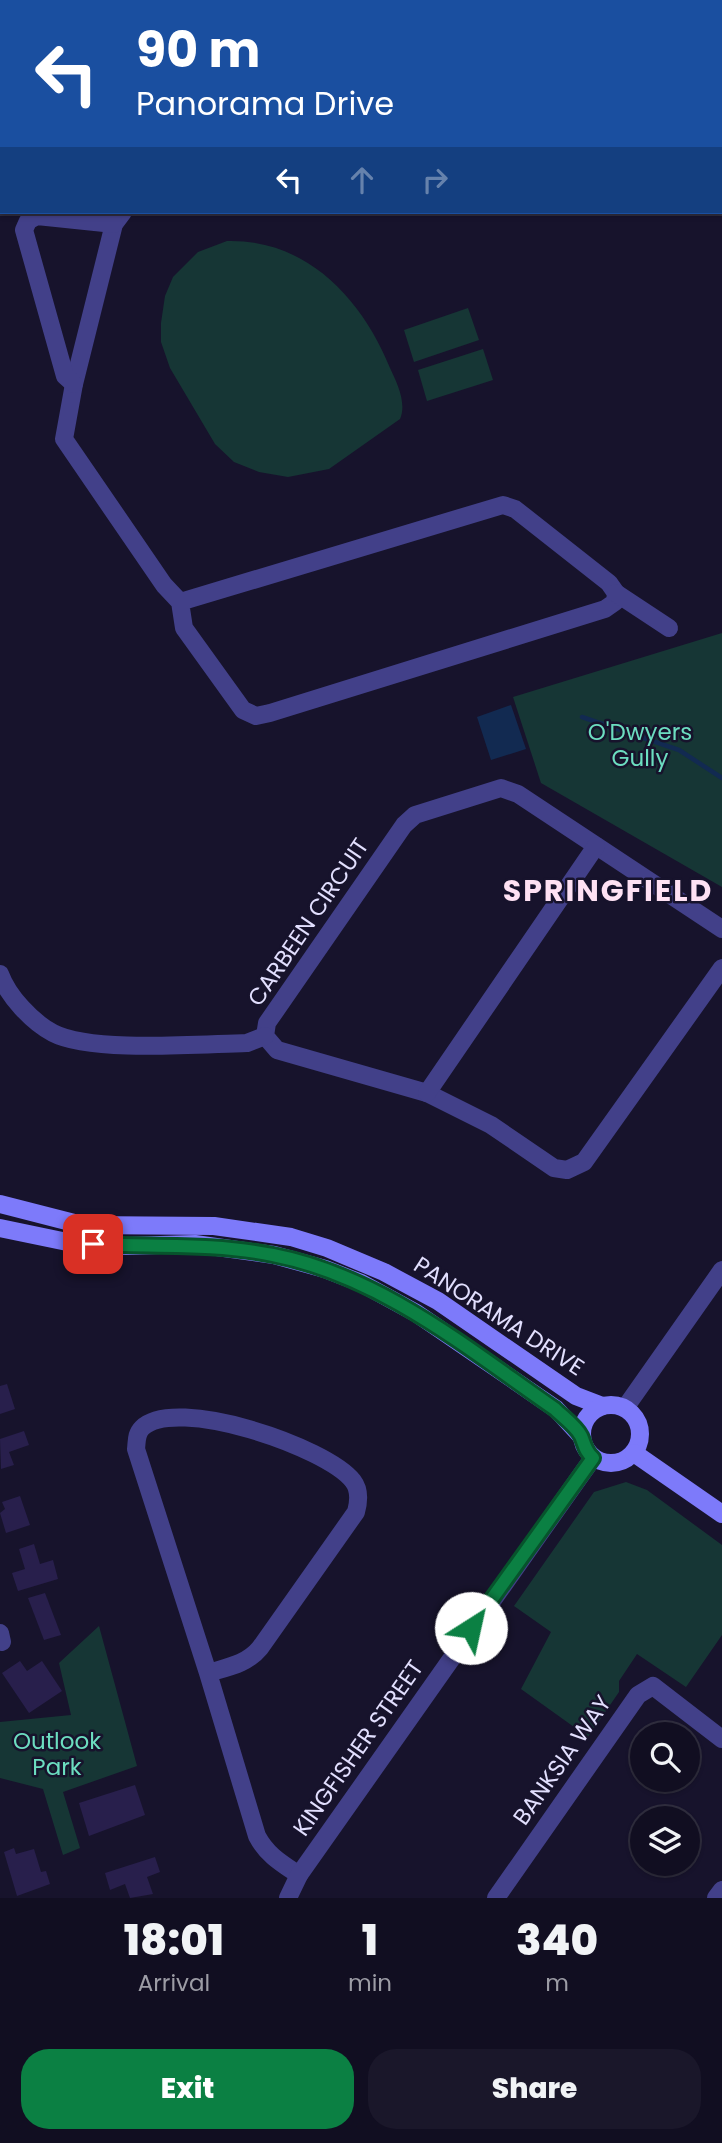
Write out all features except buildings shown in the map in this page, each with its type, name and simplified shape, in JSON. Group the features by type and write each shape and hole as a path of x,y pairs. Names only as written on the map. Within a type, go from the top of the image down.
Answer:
{"street":[{"path":"74,384 65,376 24,230 28,221 37,216 119,218 74,384 64,439 164,586 180,602 184,628 243,710 256,716 605,609 615,602 617,593"},
{"path":"180,602 503,505 515,509 609,583 617,593 669,628"},
{"name":"CARBEEN CIRCUIT","path":"722,929 518,794 502,788 415,815 404,825 267,1023 265,1036 277,1050 427,1093 491,1125 554,1168 567,1170 584,1162 722,968"},
{"path":"427,1093 596,846"},
{"path":"0,974 4,985 33,1019 54,1034 95,1044 247,1043 265,1036"},
{"name":"PANORAMA DRIVE","path":"0,1204 82,1224 214,1226 291,1237 327,1248 384,1272 438,1301 576,1396 602,1406"},
{"name":"PANORAMA DRIVE","path":"0,1228 72,1243 126,1246 195,1244 274,1255 325,1269 361,1283 416,1313 555,1409 581,1436"},
{"path":"625,1408 722,1270"},
{"path":"602,1406 625,1408 636,1420 639,1428 638,1445 634,1453 610,1464 593,1458 587,1452 581,1436 586,1418 602,1406"},
{"path":"208,1673 252,1658 356,1512 358,1490 352,1480 343,1473 300,1445 232,1423 176,1418 156,1420 144,1426 137,1434 136,1448 257,1836 273,1858 299,1875"},
{"path":"634,1453 722,1514"},
{"name":"KINGFISHER STREET","path":"288,1898 299,1875 593,1458"},
{"name":"BANKSIA WAY","path":"496,1898 638,1695 653,1686 722,1739"},
{"path":"716,1898 722,1890"}],"green space":[{"path":"227,241 256,243 282,250 306,262 328,278 364,319 393,374 402,400 400,419 329,469 288,477 259,472 234,462 215,444 170,368 161,342 161,323 165,296 173,277 198,252"},
{"path":"468,308 479,340 414,362 404,330"},
{"path":"483,349 493,380 427,401 418,370"},
{"name":"O'Dwyers Gully","path":"722,633 722,887 541,783 513,697"},
{"path":"626,1482 647,1490 722,1545 722,1635 686,1687 637,1654 619,1681 619,1692 588,1737 521,1689 551,1632 514,1606 594,1492"},
{"name":"Outlook Park","path":"99,1626 137,1766 63,1792 80,1848 63,1855 43,1789 0,1778 0,1722 71,1715 59,1663"}],"water":[{"path":"511,705 526,749 491,760 477,717"}],"waterway":[{"path":"582,717 679,750 722,778"}],"district":[{"name":"SPRINGFIELD","path":"608,890"}],"route":[{"path":"93,1244 195,1244 274,1255 325,1269 361,1283 416,1313 567,1420 581,1436 583,1445 593,1458 471,1628"}]}
